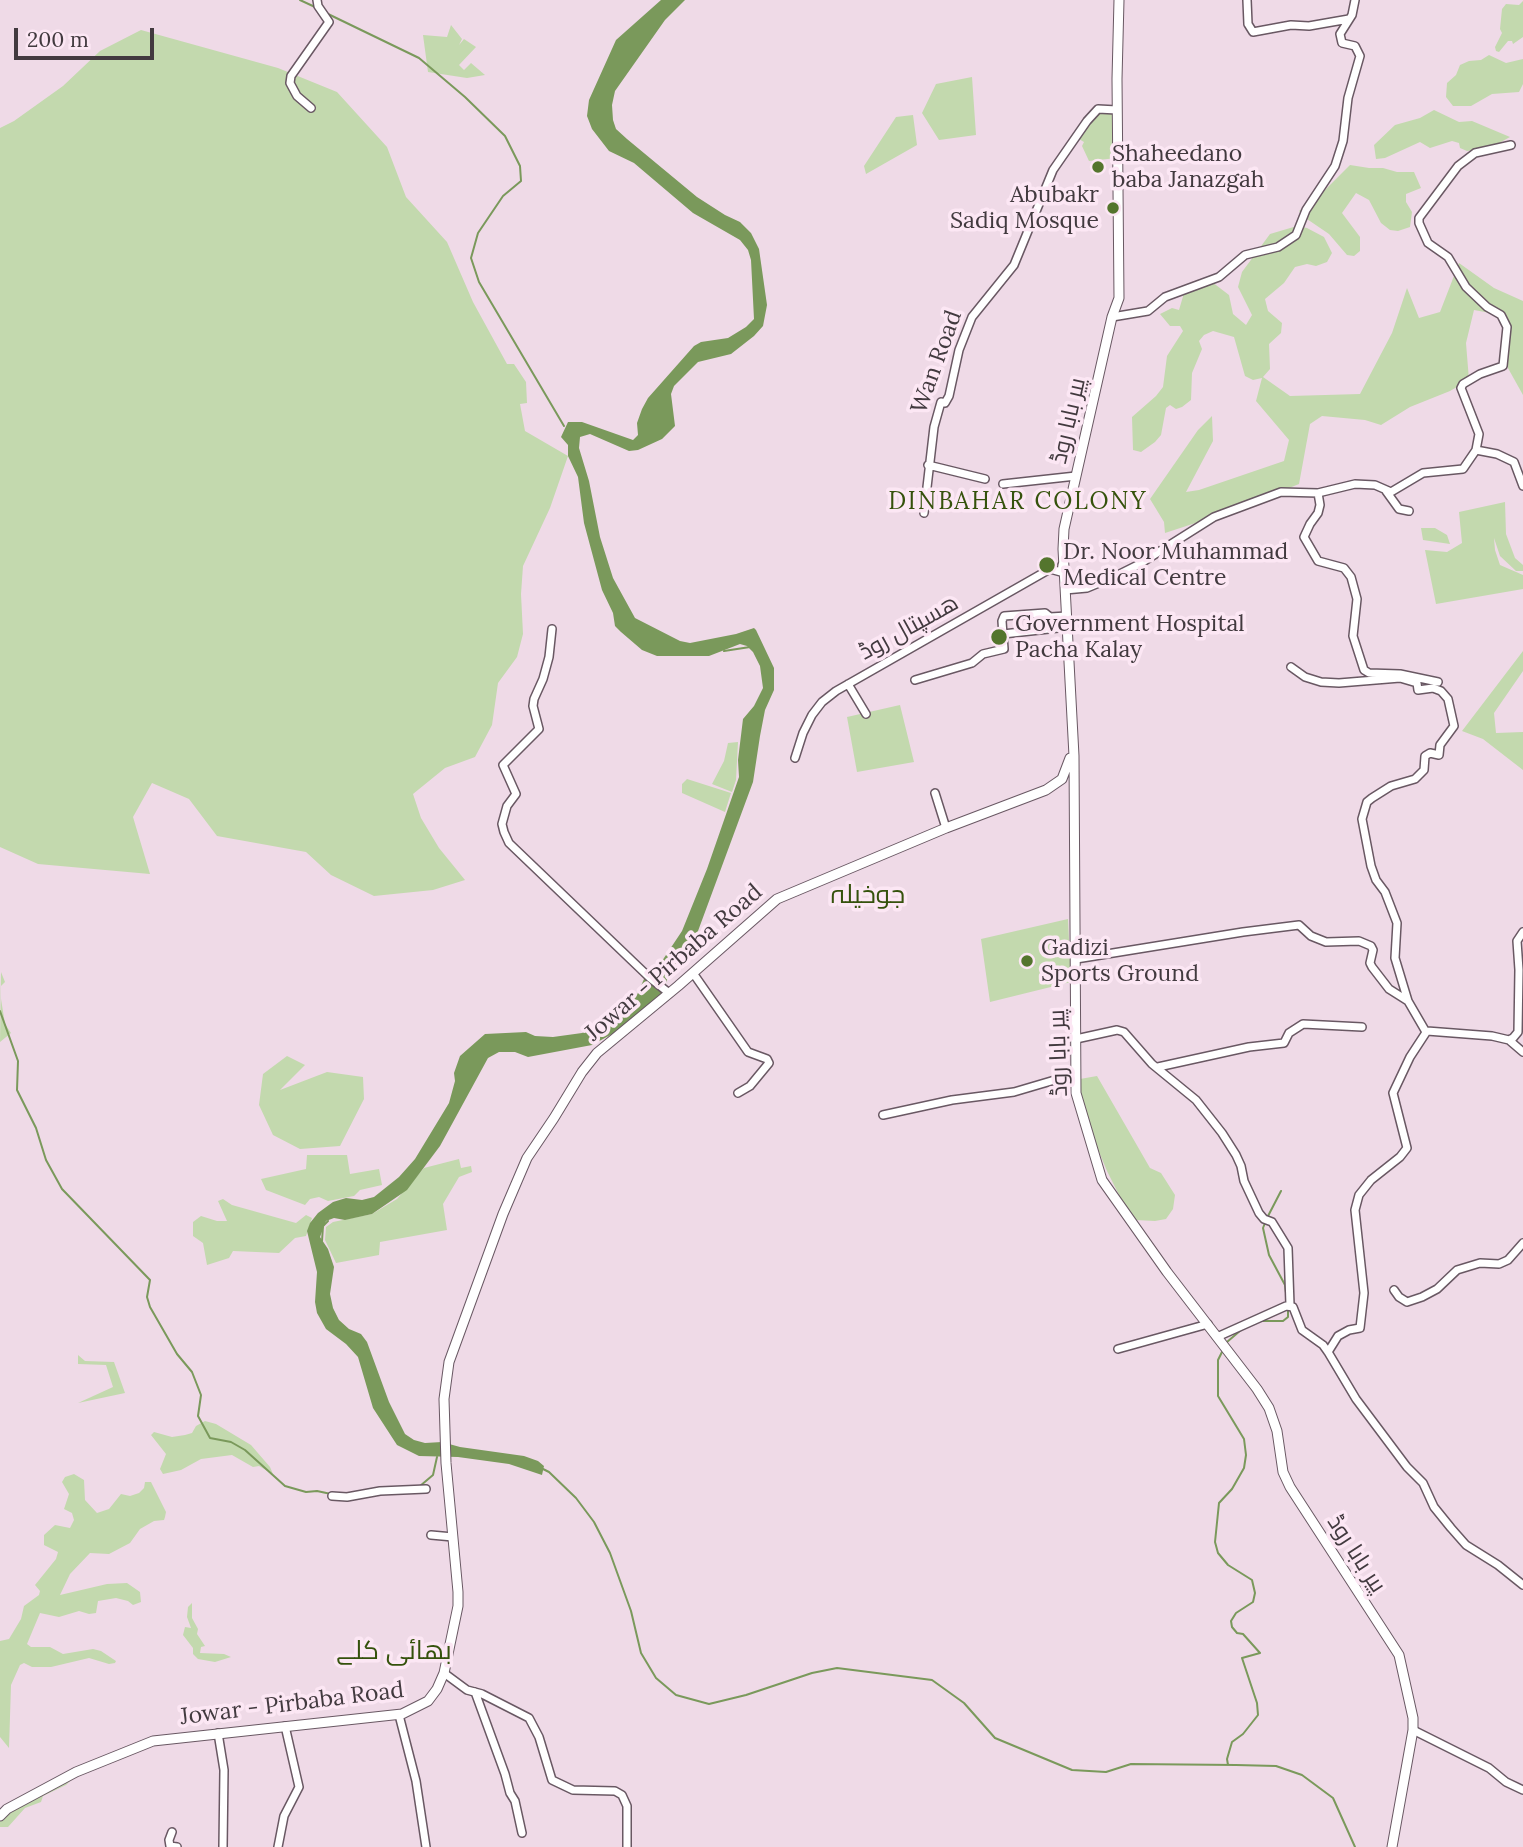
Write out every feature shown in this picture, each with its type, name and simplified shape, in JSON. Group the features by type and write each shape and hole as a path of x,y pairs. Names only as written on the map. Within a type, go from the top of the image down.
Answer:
{"main road":[{"name":"پیر بابا روڈ","path":"1119,0 1119,298 1112,317 1064,529 1063,561 1074,790 1076,1093 1102,1180 1269,1408 1277,1431 1283,1472 1290,1487 1399,1655 1413,1718 1413,1730 1392,1847"},
{"path":"1056,785 1062,779 1073,750"},
{"path":"1056,785 1066,785 1074,790"},
{"name":"Jowar - Pirbaba Road","path":"0,1816 76,1772 153,1741 218,1732 399,1715 428,1701 444,1673 458,1606 447,1495 444,1399 449,1362 503,1214 527,1157 597,1053 666,990 693,973 777,899 1056,785"}],"street":[{"path":"311,108 297,96 290,83 291,76 329,22 317,0"},
{"path":"1247,0 1248,24 1253,32 1349,19"},
{"path":"1112,317 1148,311 1165,297 1219,277 1245,255 1278,247 1296,235 1306,210 1335,166 1343,141 1348,99 1360,56 1357,48 1345,45 1340,39 1342,29 1352,15 1355,0"},
{"name":"Wan Road","path":"924,513 934,427 941,402 946,403 949,396 960,350 972,317 1014,265 1053,170 1087,121 1098,109 1117,110"},
{"path":"1065,590 1091,586 1138,565 1214,517 1281,492 1318,493 1355,484 1374,485 1391,492 1423,473 1463,468 1476,450 1478,426 1468,409 1461,388 1480,374 1503,366 1507,327 1501,315 1466,287 1448,257 1428,243 1419,218 1458,166 1475,153 1511,145"},
{"path":"1476,450 1497,454 1514,462 1523,486"},
{"path":"928,465 985,479"},
{"path":"1003,484 1076,476"},
{"path":"1386,491 1399,509 1409,511"},
{"path":"1318,493 1318,513 1304,537 1318,561 1344,568 1350,577 1357,599 1353,636 1364,670 1369,673 1400,674 1438,682"},
{"name":"ھسپتال روڈ","path":"795,758 803,733 822,702 848,684 1050,569 1061,572 1063,561"},
{"path":"915,680 972,663 983,654 1002,650 1004,616 1045,613 1050,617 1067,615"},
{"path":"1045,629 1050,617"},
{"path":"1003,634 1067,626"},
{"path":"552,629 549,657 533,706 539,729 503,765 516,793 507,806 502,824 504,832 509,843 650,978 666,990"},
{"path":"1291,667 1305,677 1321,682 1400,678 1416,683 1418,690 1433,688 1441,691 1448,699 1454,726 1440,745 1439,755 1430,753 1425,756 1421,775 1391,786 1367,802 1362,819 1371,866 1397,923 1395,958 1408,1000 1426,1032"},
{"path":"848,684 866,714"},
{"path":"935,793 946,828"},
{"path":"1076,959 1299,925 1311,936 1326,942 1366,942 1373,950 1370,963 1381,981 1408,1000"},
{"path":"1509,1040 1518,1032 1517,941 1523,932"},
{"path":"693,973 748,1052 767,1059 769,1063 750,1086 738,1093"},
{"path":"1158,1067 1249,1047 1284,1043 1289,1033 1303,1024 1362,1027"},
{"path":"1076,1039 1116,1030 1124,1032 1146,1057 1196,1100 1222,1133 1241,1166 1247,1188 1288,1248 1290,1305 1302,1330 1323,1345 1356,1399 1407,1467 1423,1483 1434,1507 1451,1528 1466,1545 1498,1564 1523,1585"},
{"path":"1426,1032 1492,1036 1509,1040 1523,1052"},
{"path":"1328,1352 1338,1336 1360,1328 1364,1293 1355,1210 1359,1195 1371,1180 1407,1148 1393,1093 1410,1056 1426,1032"},
{"path":"883,1115 952,1100 1007,1093 1075,1074"},
{"path":"1394,1290 1399,1297 1407,1301 1423,1297 1437,1289 1457,1270 1480,1263 1499,1264 1508,1260 1523,1243"},
{"path":"1217,1337 1290,1305"},
{"path":"1118,1349 1208,1324"},
{"path":"332,1496 347,1497 380,1491 426,1489"},
{"path":"431,1535 453,1537"},
{"path":"444,1673 467,1690 500,1702 528,1718 539,1737 552,1780 573,1790 615,1791 622,1795 627,1806 627,1847"},
{"path":"475,1692 515,1801 522,1833"},
{"path":"399,1715 416,1781 426,1847"},
{"path":"278,1847 284,1816 299,1787 285,1726"},
{"path":"1413,1730 1489,1768 1506,1782 1523,1790"},
{"path":"218,1732 224,1770 223,1847"},
{"path":"172,1832 170,1846 177,1847"}],"shaded area":[{"path":"661,0 685,0 665,20 615,91 612,105 616,129 697,197 740,222 751,233 759,249 767,305 763,326 754,336 731,354 698,362 674,386 671,394 675,426 662,439 638,450 629,451 590,434 580,437 579,448 589,481 600,537 613,578 635,618 680,641 690,643 754,628 756,630 774,668 774,690 765,710 753,782 698,931 668,977 662,994 614,1033 592,1045 528,1057 515,1052 499,1052 488,1058 440,1146 407,1190 372,1214 326,1221 320,1237 328,1249 334,1267 330,1294 333,1308 339,1320 349,1329 361,1334 367,1342 389,1402 405,1434 425,1443 442,1442 524,1456 544,1466 542,1475 509,1464 458,1457 419,1456 397,1445 373,1408 358,1357 326,1329 317,1313 317,1272 307,1231 318,1213 333,1202 346,1198 362,1200 374,1197 399,1177 415,1159 449,1103 460,1056 485,1034 526,1032 535,1036 553,1037 582,1033 601,1025 637,995 644,979 658,967 682,931 739,777 738,760 743,719 754,706 763,688 760,666 753,652 740,644 709,656 657,656 642,650 615,626 584,523 578,477 568,456 568,445 561,437 568,422 582,422 633,440 638,435 637,423 648,398 694,346 701,342 728,338 754,319 751,260 748,250 740,240 693,213 634,163 609,151 592,129 587,116 589,100 616,40"},
{"path":"1523,1 1523,37 1513,44 1508,41 1499,52 1496,51 1495,47 1502,33 1502,9 1506,4 1519,5"},
{"path":"451,25 462,39 459,45 464,39 476,47 459,65 464,70 471,63 485,75 467,78 428,72 423,35 447,37"},
{"path":"141,30 278,68 337,92 387,147 406,197 447,242 473,302 507,364 514,364 526,382 527,403 520,404 525,431 568,456 550,508 523,566 523,634 517,657 498,683 492,725 475,757 445,768 413,794 421,818 439,848 465,880 433,890 374,896 331,875 306,852 217,836 189,799 152,783 133,817 150,874 38,864 0,847 0,128 63,86 100,51"},
{"path":"1489,55 1506,63 1523,59 1523,84 1519,92 1492,94 1471,106 1453,106 1446,97 1447,83 1456,75 1460,65 1481,60"},
{"path":"972,77 976,135 939,140 922,113 936,84"},
{"path":"1117,110 1117,158 1089,161 1082,146 1084,142 1077,138 1094,113"},
{"path":"1434,110 1459,122 1472,121 1510,137 1490,148 1467,151 1460,148 1459,143 1452,141 1430,148 1420,142 1385,158 1376,159 1374,145 1395,125 1420,118"},
{"path":"913,115 917,145 866,174 864,166 896,117"},
{"path":"1350,165 1414,172 1421,188 1406,194 1406,202 1412,212 1410,227 1398,231 1390,230 1381,223 1369,200 1356,193 1342,213 1360,237 1360,251 1354,256 1347,255 1329,234 1299,211 1321,194"},
{"path":"1297,226 1324,237 1332,253 1327,262 1316,266 1307,264 1295,267 1284,283 1265,299 1268,311 1282,323 1281,333 1269,344 1270,369 1263,377 1290,396 1360,394 1392,333 1407,288 1419,318 1440,312 1459,263 1494,288 1523,301 1523,395 1504,361 1501,315 1474,310 1466,343 1469,380 1410,407 1381,425 1365,420 1322,416 1310,424 1299,484 1235,510 1165,533 1164,522 1150,499 1198,430 1212,416 1213,441 1186,492 1284,461 1289,440 1256,401 1262,378 1253,380 1245,376 1234,337 1213,331 1199,341 1202,349 1192,373 1191,400 1176,409 1170,405 1166,408 1161,435 1141,452 1133,450 1132,417 1163,387 1167,356 1183,331 1180,326 1170,326 1160,314 1172,308 1179,310 1184,293 1212,282 1229,295 1233,314 1246,325 1252,315 1238,287 1242,272 1270,234"},
{"path":"1505,502 1506,534 1515,558 1523,565 1523,571 1516,571 1500,556 1494,538 1495,550 1500,565 1523,575 1523,589 1436,604 1425,550 1447,552 1462,543 1459,512"},
{"path":"1421,528 1435,528 1447,535 1450,544 1423,540"},
{"path":"1523,651 1523,671 1494,713 1496,733 1523,732 1523,770 1483,739 1462,731"},
{"path":"900,705 914,762 857,772 847,717"},
{"path":"738,742 736,780 732,792 712,784 724,761 728,743"},
{"path":"687,779 731,793 725,812 682,793 682,784"},
{"name":"Gadizi Sports Ground","path":"1068,919 1071,982 990,1002 981,939"},
{"path":"1,972 5,982 1,986 1,999 5,1024 11,1033 0,1042"},
{"path":"287,1056 305,1065 280,1090 327,1072 363,1077 364,1099 340,1146 300,1149 273,1135 259,1105 263,1074"},
{"path":"1097,1076 1150,1168 1161,1173 1175,1195 1173,1209 1166,1219 1135,1220 1125,1207 1107,1171 1092,1135 1080,1091 1080,1079"},
{"path":"307,1155 347,1155 350,1174 379,1169 382,1185 360,1190 354,1196 328,1201 319,1197 310,1199 305,1205 266,1190 261,1179 306,1169"},
{"path":"459,1159 461,1168 471,1166 472,1172 459,1177 443,1204 447,1230 380,1242 379,1255 336,1263 325,1240 326,1227 333,1222 372,1214 397,1199 424,1168"},
{"path":"223,1199 232,1205 296,1223 306,1215 312,1218 306,1236 295,1238 279,1253 233,1251 229,1258 207,1265 203,1243 193,1236 193,1222 201,1216 227,1221 218,1201"},
{"path":"78,1355 85,1361 114,1362 125,1393 78,1403 113,1387 106,1365 78,1364"},
{"path":"205,1421 216,1424 251,1445 273,1474 232,1455 201,1459 181,1470 163,1474 160,1469 166,1454 151,1435 154,1432 172,1437 185,1435 192,1433 196,1426"},
{"path":"74,1474 84,1480 85,1500 97,1513 109,1509 121,1494 130,1496 139,1493 145,1482 151,1482 166,1512 165,1517 164,1520 154,1521 140,1529 130,1543 109,1554 90,1553 70,1574 60,1595 107,1584 127,1583 140,1592 141,1602 133,1605 116,1598 98,1601 96,1613 79,1611 59,1617 40,1613 27,1644 31,1647 50,1647 63,1654 93,1649 116,1661 109,1664 89,1658 51,1667 32,1667 24,1663 20,1665 11,1685 9,1748 0,1737 0,1641 9,1639 21,1619 24,1606 39,1595 40,1591 35,1585 56,1559 58,1552 44,1545 44,1535 55,1525 70,1528 74,1520 72,1513 64,1509 69,1494 62,1482 65,1477"},
{"path":"192,1603 192,1618 198,1629 197,1634 205,1646 201,1647 200,1653 231,1657 215,1662 198,1659 193,1654 193,1648 183,1635 185,1627 191,1628 187,1617 188,1607"},
{"path":"75,1776 66,1785 43,1796 41,1802 25,1808 8,1827 0,1827 0,1820 6,1814"}],"waterway":[{"path":"300,0 315,7"},
{"path":"326,13 419,58 505,136 520,166 521,181 503,196 478,233 471,258 479,282 564,426"},
{"path":"724,651 750,647"},
{"path":"0,1011 18,1061 17,1090 36,1128 46,1160 62,1189 150,1280 147,1297 150,1307 177,1354 192,1372 201,1395 198,1416 210,1438 231,1442 245,1450 285,1486 306,1492 331,1494"},
{"path":"1267,1218 1281,1191"},
{"path":"322,1241 323,1226 328,1221"},
{"path":"1265,1223 1263,1228 1269,1255 1285,1285 1286,1293"},
{"path":"1262,1321 1283,1321 1288,1317 1288,1309"},
{"path":"1227,1342 1241,1330"},
{"path":"1222,1352 1218,1360 1218,1396 1244,1439 1246,1455 1244,1468 1232,1489 1219,1503 1215,1542 1218,1553 1228,1565 1252,1580 1255,1593 1253,1602 1236,1613 1231,1621 1237,1633 1243,1634 1260,1653 1242,1658 1257,1703 1258,1715 1243,1734 1232,1742 1228,1765"},
{"path":"420,1486 433,1475 437,1457"},
{"path":"543,1469 576,1498 594,1522 610,1553 631,1611 641,1653 656,1678 676,1695 709,1704 837,1668 932,1680 964,1703 995,1738 1072,1770 1106,1772 1131,1764 1236,1765 1276,1766 1302,1775 1333,1798 1355,1847"}],"place":[{"name":"Shaheedano baba Janazgah","path":"1098,167"},
{"name":"Abubakr Sadiq Mosque","path":"1113,208"},
{"name":"Dr. Noor Muhammad Medical Centre","path":"1047,565"},
{"name":"Government Hospital Pacha Kalay","path":"999,637"},
{"name":"Gadizi Sports Ground","path":"1027,961"}],"district":[{"name":"DINBAHAR COLONY","path":"1018,502"},
{"name":"جوخیلہ","path":"868,896"},
{"name":"بھائی كلے","path":"394,1652"}]}
